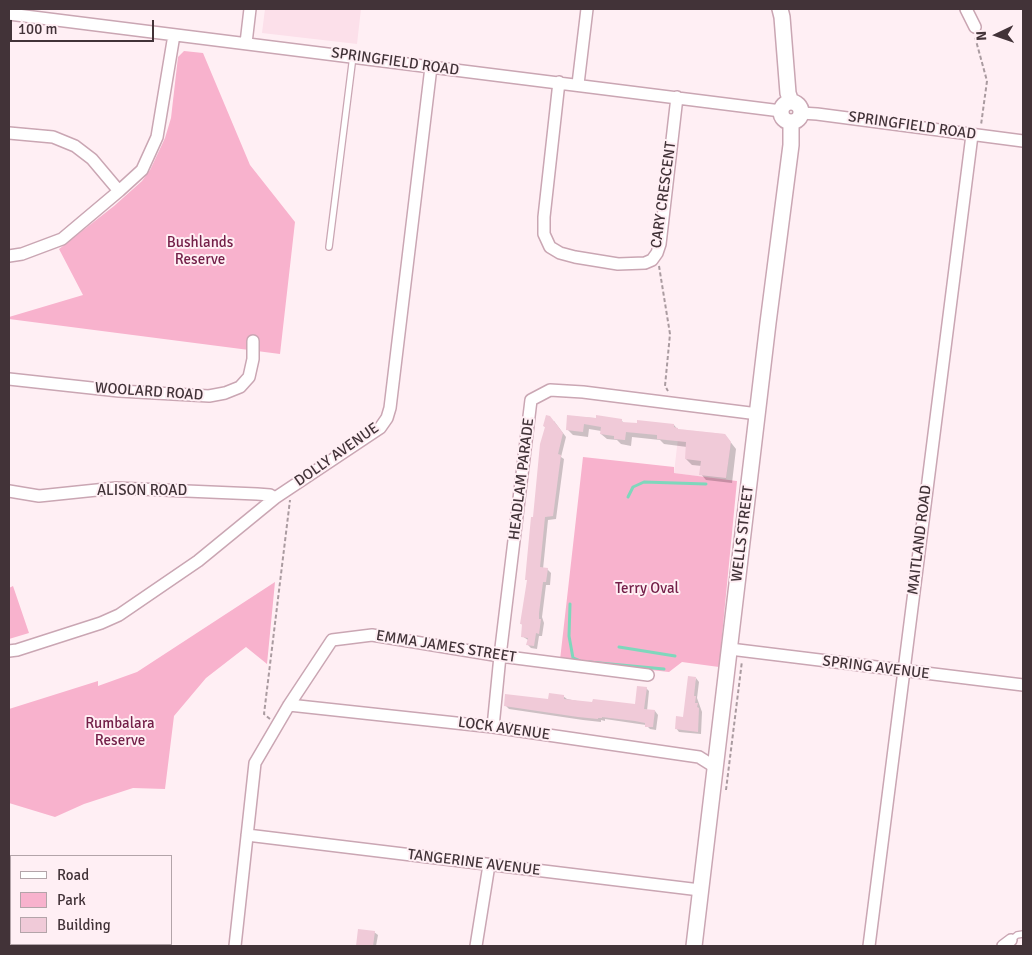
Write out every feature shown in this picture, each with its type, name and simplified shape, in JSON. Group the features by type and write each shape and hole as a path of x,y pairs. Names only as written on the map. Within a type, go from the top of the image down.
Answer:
{"street":[{"path":"246,43 250,9"},
{"path":"578,84 587,9"},
{"name":"WELLS STREET","path":"694,946 791,145 791,112 780,9"},
{"path":"966,9 975,27"},
{"name":"SPRINGFIELD ROAD","path":"9,14 1023,141"},
{"path":"9,256 22,254 62,239 119,192 142,170 157,138 174,35"},
{"name":"DOLLY AVENUE","path":"9,651 101,623 118,615 198,561 275,498 380,428 387,418 391,398 432,67"},
{"name":"CARY CRESCENT","path":"559,82 544,217 544,234 550,247 560,253 618,264 645,263 652,260 657,253 660,244 677,97"},
{"path":"9,133 52,137 75,146 92,160 119,192"},
{"name":"MAITLAND ROAD","path":"869,946 903,671 976,135"},
{"name":"WOOLARD ROAD","path":"9,379 119,391 209,396 225,393 240,387 248,377 253,359 253,341"},
{"name":"HEADLAM PARADE","path":"493,727 531,400 550,390 583,392 758,414"},
{"name":"ALISON ROAD","path":"9,491 40,496 116,488 257,494 270,495 275,498"},
{"name":"EMMA JAMES STREET","path":"235,946 255,763 332,640 372,635 500,656 648,675"},
{"name":"SPRING AVENUE","path":"730,649 1023,685"},
{"name":"LOCK AVENUE","path":"290,705 493,727 700,757 715,767"},
{"name":"TANGERINE AVENUE","path":"247,835 700,890"},
{"path":"476,946 489,865"}],"lane":[{"path":"329,247 353,56"},
{"path":"1007,943 1017,935 1023,934"}],"path":[{"path":"975,27 975,40 987,82 976,135"},
{"path":"657,253 670,334 665,386 675,404"},
{"path":"277,726 264,714 290,505 290,488"}],"shaded area":[{"path":"265,9 361,9 357,44 262,33"},
{"path":"679,429 725,434 731,442 726,480 674,473"}],"green space":[{"name":"Bushlands Reserve","path":"184,51 203,53 250,165 295,222 280,354 9,319 9,317 83,295 59,249 114,206 142,181 150,170 165,138 171,118 178,57"},
{"name":"Terry Oval","path":"583,457 674,467 674,473 737,481 719,667 682,662 669,672 560,660"},
{"name":"Rumbalara Reserve","path":"275,582 267,664 246,647 206,678 174,716 165,789 133,788 84,804 55,817 9,803 9,709 98,681 98,686 137,672"},
{"path":"13,586 29,633 9,639 9,588"}],"building":[{"path":"546,415 550,416 563,433 558,454 561,455 553,516 545,517 540,567 548,568 546,582 543,582 539,613 539,619 541,619 539,634 536,633 534,646 526,645 528,638 521,637 522,624 520,624 527,580 525,580 531,517 533,517 540,444"},
{"path":"567,415 596,418 596,415 622,419 622,422 637,423 637,420 674,424 674,427 678,429 725,434 731,442 726,478 699,475 701,461 685,459 686,442 657,439 657,435 626,432 625,440 614,439 614,436 600,434 601,427 584,424 583,432 566,430"},
{"path":"688,676 696,677 694,696 696,696 695,703 698,703 697,707 699,708 698,732 675,729 676,716 683,717"},
{"path":"637,686 647,687 644,709 655,710 653,727 645,727 645,723 635,721 602,717 598,719 578,717 504,706 505,694 548,699 549,693 564,695 564,699 592,702 593,699 635,704"},
{"path":"358,929 375,931 373,946 356,946"}],"waterway":[{"path":"628,497 633,487 644,482 706,484"},
{"path":"570,604 569,636 573,658 580,661"},
{"path":"619,647 675,656"},
{"path":"589,662 664,669"}]}
